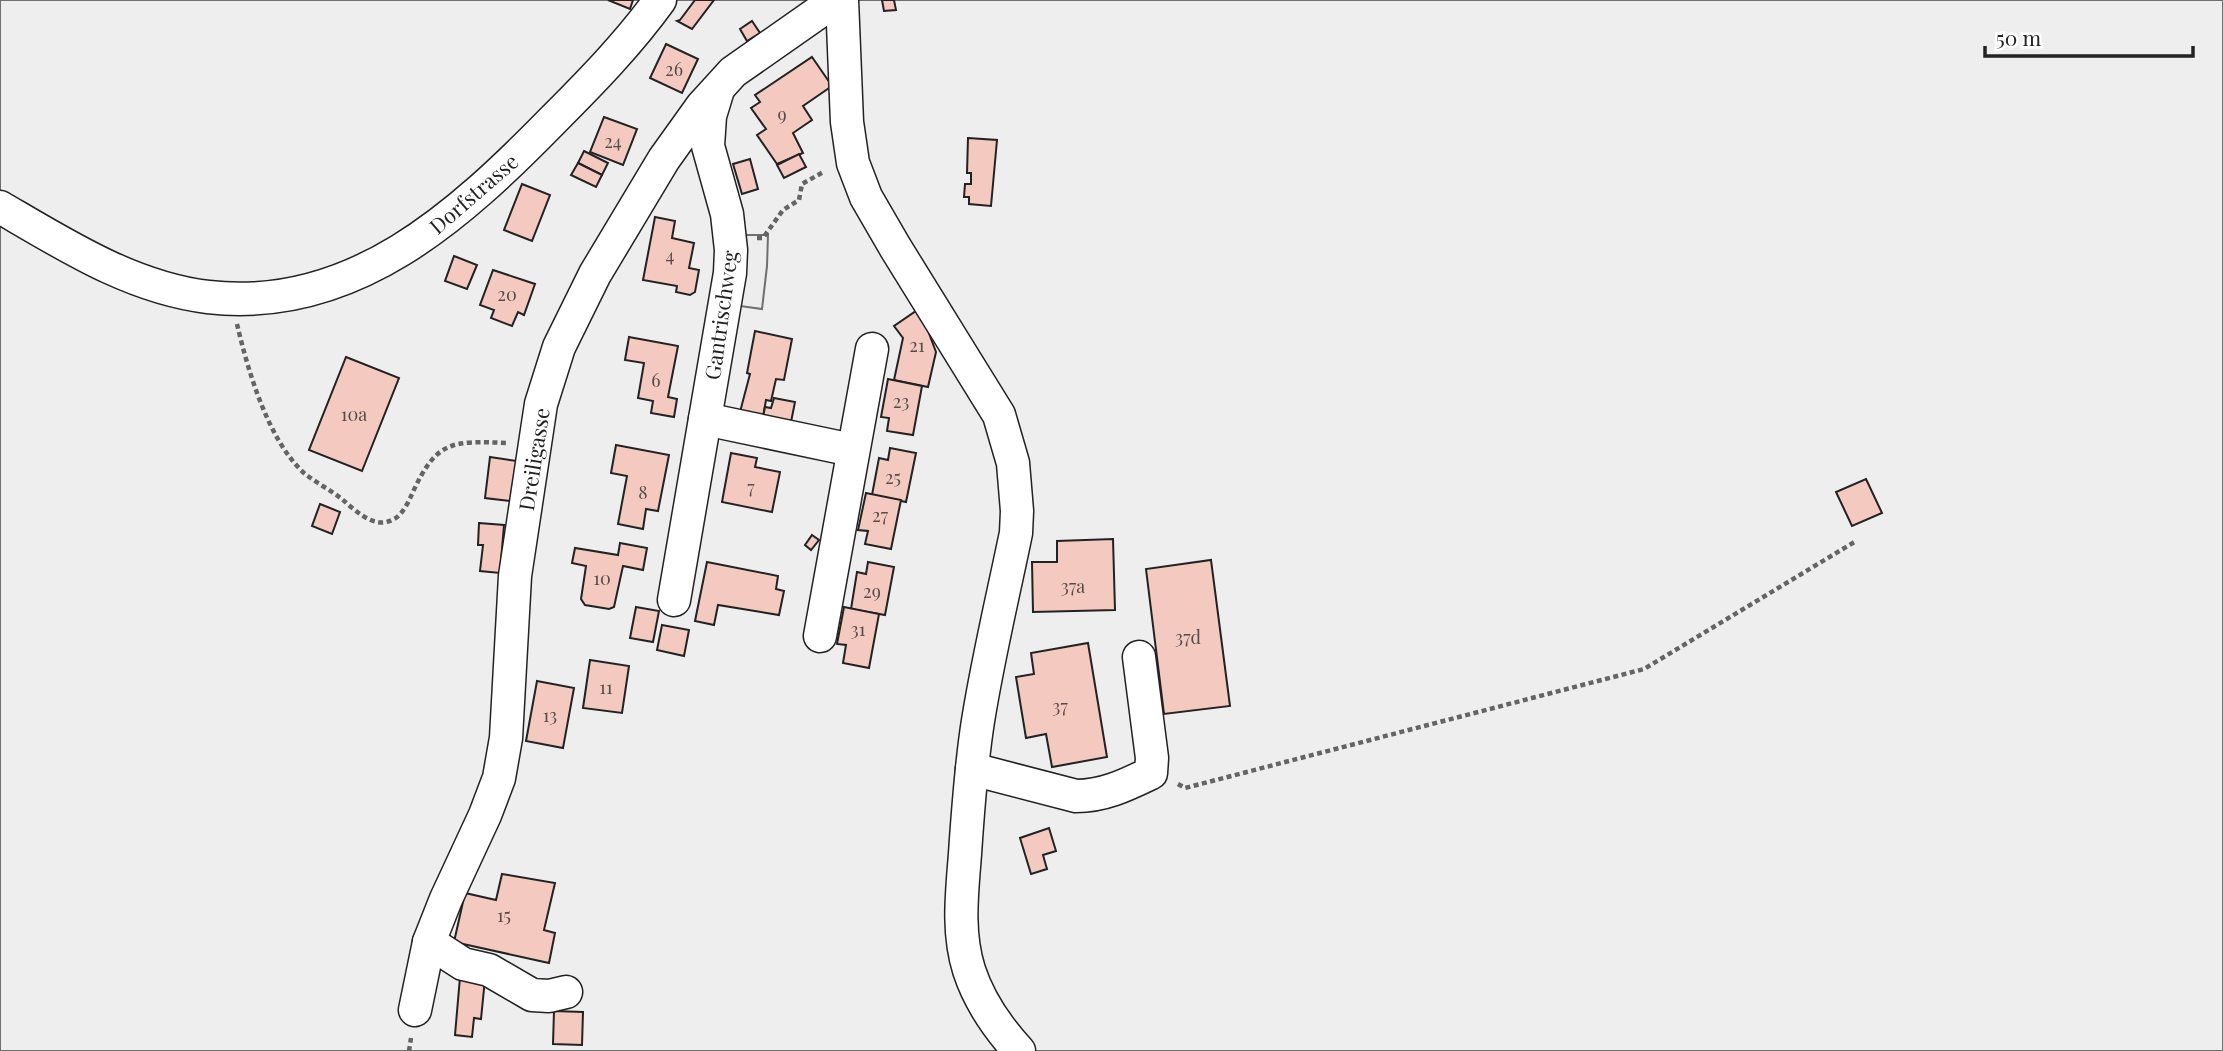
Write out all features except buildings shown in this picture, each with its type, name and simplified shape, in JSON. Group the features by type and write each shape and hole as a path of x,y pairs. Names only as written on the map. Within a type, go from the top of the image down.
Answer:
{"street":[{"name":"Dorfstrasse","path":"0,207 57,241 126,275 183,293 234,299 283,295 333,284 373,267 422,237 468,201 586,87 660,0"},
{"name":"Dreiligasse","path":"463,964 417,999 429,942 499,778 503,759 515,576 534,444 549,374 571,321 595,274 664,159 694,116 733,72 836,0"},
{"path":"842,0 847,122 853,163 866,197 889,237 999,415 1013,463 1016,533 978,719 961,907 962,937 969,970 983,1004 1019,1051"},
{"name":"Gantrischweg","path":"674,600 726,297 731,250 727,214 708,146 710,116 718,88"},
{"path":"820,636 872,349"},
{"path":"705,419 852,450"},
{"path":"972,769 1076,796 1112,791 1151,773 1152,758 1139,657"},
{"path":"429,942 463,964 489,970 532,995 549,996 566,992"}],"path":[{"path":"767,233 783,210 799,200 802,184 829,169 853,163"},
{"path":"234,299 237,325 245,352 261,400 284,450 306,474 334,492 365,518 377,523 396,519 433,456 454,444 534,444"},
{"path":"1151,773 1185,788 1644,668 1856,541"}],"shaded area":[{"path":"0,0 2223,0 2223,1051 0,1051"},
{"path":"738,235 768,235 762,309 733,305"}]}
